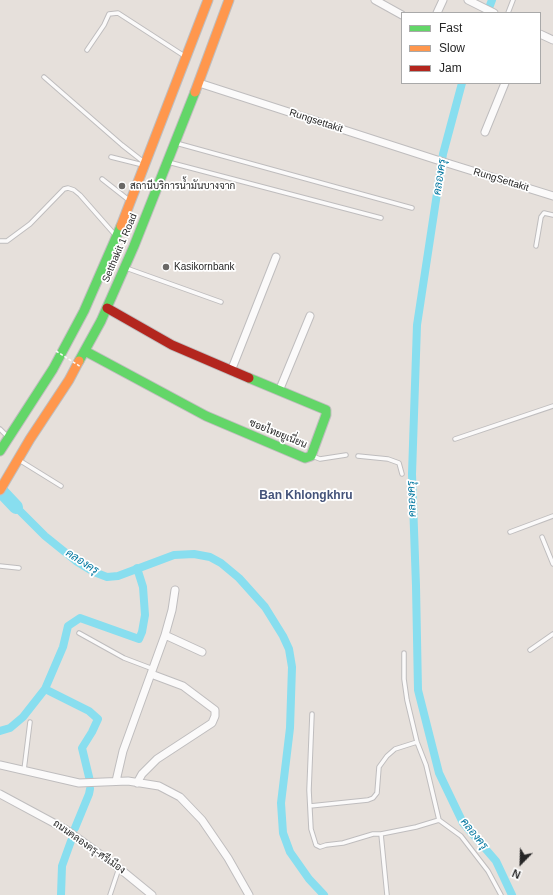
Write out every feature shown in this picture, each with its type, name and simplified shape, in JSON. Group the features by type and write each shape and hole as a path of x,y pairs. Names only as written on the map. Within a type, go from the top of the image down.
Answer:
{"main road":[{"name":"Setthakit 1 Road","path":"0,452 53,368 84,311 117,237 208,0"},
{"name":"Setthakit 1 Road","path":"0,490 30,439 69,380 107,308 199,83 229,0"},
{"name":"ซอยไทยยูเนี่ยน","path":"85,351 206,416 305,458 311,456 326,415 326,410 172,345 107,308"}],"street":[{"path":"375,0 401,14"},
{"path":"437,12 442,0"},
{"path":"468,0 492,12"},
{"path":"541,34 553,40"},
{"name":"Rungsettakit","path":"199,83 450,164"},
{"path":"485,132 505,84"},
{"name":"RungSettakit","path":"450,164 553,196"},
{"path":"231,371 276,257"},
{"path":"279,391 310,316"},
{"path":"116,782 122,751 165,635 172,610 175,590"},
{"path":"165,635 202,652"},
{"path":"137,783 142,774 157,759 212,723 215,716 215,710 183,686 152,671"},
{"path":"0,765 79,783 116,782 159,786 180,797 202,820 228,858 249,895"},
{"name":"ถนนคลองครุ-ศรีเมือง","path":"0,794 65,829 119,868 152,895"}],"lane":[{"path":"508,12 513,0"},
{"path":"87,50 104,25 109,14 118,13 187,57"},
{"path":"44,77 145,164"},
{"path":"175,142 412,208"},
{"path":"111,157 145,164"},
{"path":"167,162 381,218"},
{"path":"102,179 131,201"},
{"path":"0,241 7,241 30,224 64,189 68,188 74,190 80,195 117,237"},
{"path":"536,246 541,217 544,213 553,215"},
{"path":"124,267 221,302"},
{"path":"455,439 553,406"},
{"path":"0,429 8,438"},
{"path":"311,456 320,459 346,455"},
{"path":"358,456 388,459 399,463 402,474"},
{"path":"19,460 61,486"},
{"path":"510,532 553,516"},
{"path":"542,537 553,564"},
{"path":"0,566 19,568"},
{"path":"79,633 124,658 152,671"},
{"path":"530,650 553,634"},
{"path":"404,653 404,679 407,700 417,742 426,765 439,820 461,836 488,871 501,895"},
{"path":"312,714 308,790 311,829 316,844 320,847 343,843 373,834 381,834 416,827 439,820"},
{"path":"24,770 30,722"},
{"path":"310,806 368,800 373,798 377,793 379,767 387,756 395,749 417,742"},
{"path":"381,834 386,895"},
{"path":"110,895 119,868"}],"path":[{"path":"56,351 81,366"}],"waterway":[{"name":"คลองครุ","path":"487,12 492,0"},
{"name":"คลองครุ","path":"462,84 443,154 417,325 412,474 418,690 439,773 463,823 496,861 512,895"},
{"path":"0,490 16,507"},
{"name":"คลองครุ","path":"16,507 45,536 76,561 94,572 107,577 118,576 174,555 194,554 210,557 221,563 239,578 265,607 283,636 289,649 292,667 290,728 281,803 283,833 290,852 309,879 324,895"},
{"path":"0,731 10,728 23,717 45,689 63,647 68,626 80,618 139,639 142,632 145,615 143,587 137,568"},
{"path":"45,689 89,711 98,719 82,748 90,781"},
{"path":"75,828 90,789"},
{"path":"61,895 62,866 71,841"}],"traffic: fast":[{"path":"79,361 101,321 134,246 195,92"},
{"path":"0,451 53,369 84,311 121,226"},
{"path":"85,351 206,416 305,458 311,456 326,415 326,410 249,378"}],"traffic: slow":[{"path":"121,226 208,0"},
{"path":"195,92 229,0"},
{"path":"0,490 30,439 69,380 79,361"}],"traffic: jam":[{"path":"107,308 172,345 249,378"}],"place":[{"name":"สถานีบริการน้ำมันบางจาก","path":"122,186"},
{"name":"Kasikornbank","path":"166,267"}],"district":[{"name":"Ban Khlongkhru","path":"306,496"}]}
